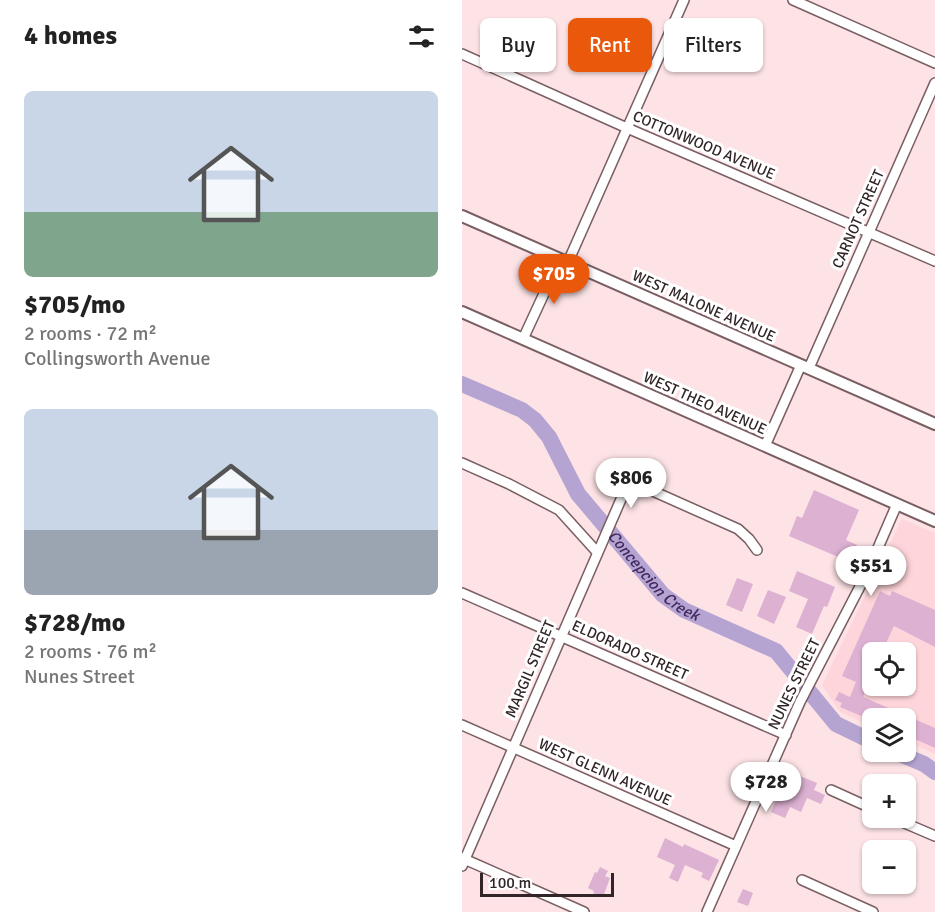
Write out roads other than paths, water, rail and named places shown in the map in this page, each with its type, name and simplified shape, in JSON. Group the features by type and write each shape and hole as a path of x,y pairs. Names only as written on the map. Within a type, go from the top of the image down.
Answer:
{"street":[{"path":"523,339 564,261 684,0"},
{"path":"793,0 935,63"},
{"name":"COTTONWOOD AVENUE","path":"462,54 935,261"},
{"name":"CARNOT STREET","path":"765,446 805,367 935,83"},
{"name":"WEST MALONE AVENUE","path":"462,216 935,424"},
{"name":"WEST THEO AVENUE","path":"462,312 935,521"},
{"path":"462,463 560,510 599,547"},
{"name":"MARGIL STREET","path":"463,861 625,490 637,484 738,529 757,550"},
{"name":"NUNES STREET","path":"707,912 800,702 868,571 897,504"},
{"name":"ELDORADO STREET","path":"462,593 786,735"},
{"name":"WEST GLENN AVENUE","path":"462,725 736,846"},
{"path":"831,790 862,804"},
{"path":"916,828 935,836"},
{"path":"463,861 584,912"},
{"path":"802,880 873,912"}],"waterway":[{"name":"Concepcion Creek","path":"462,384 522,410 535,420 549,437 578,494 663,595 684,610 776,651 836,724 862,737"},
{"name":"Concepcion Creek","path":"916,761 935,772"}]}
